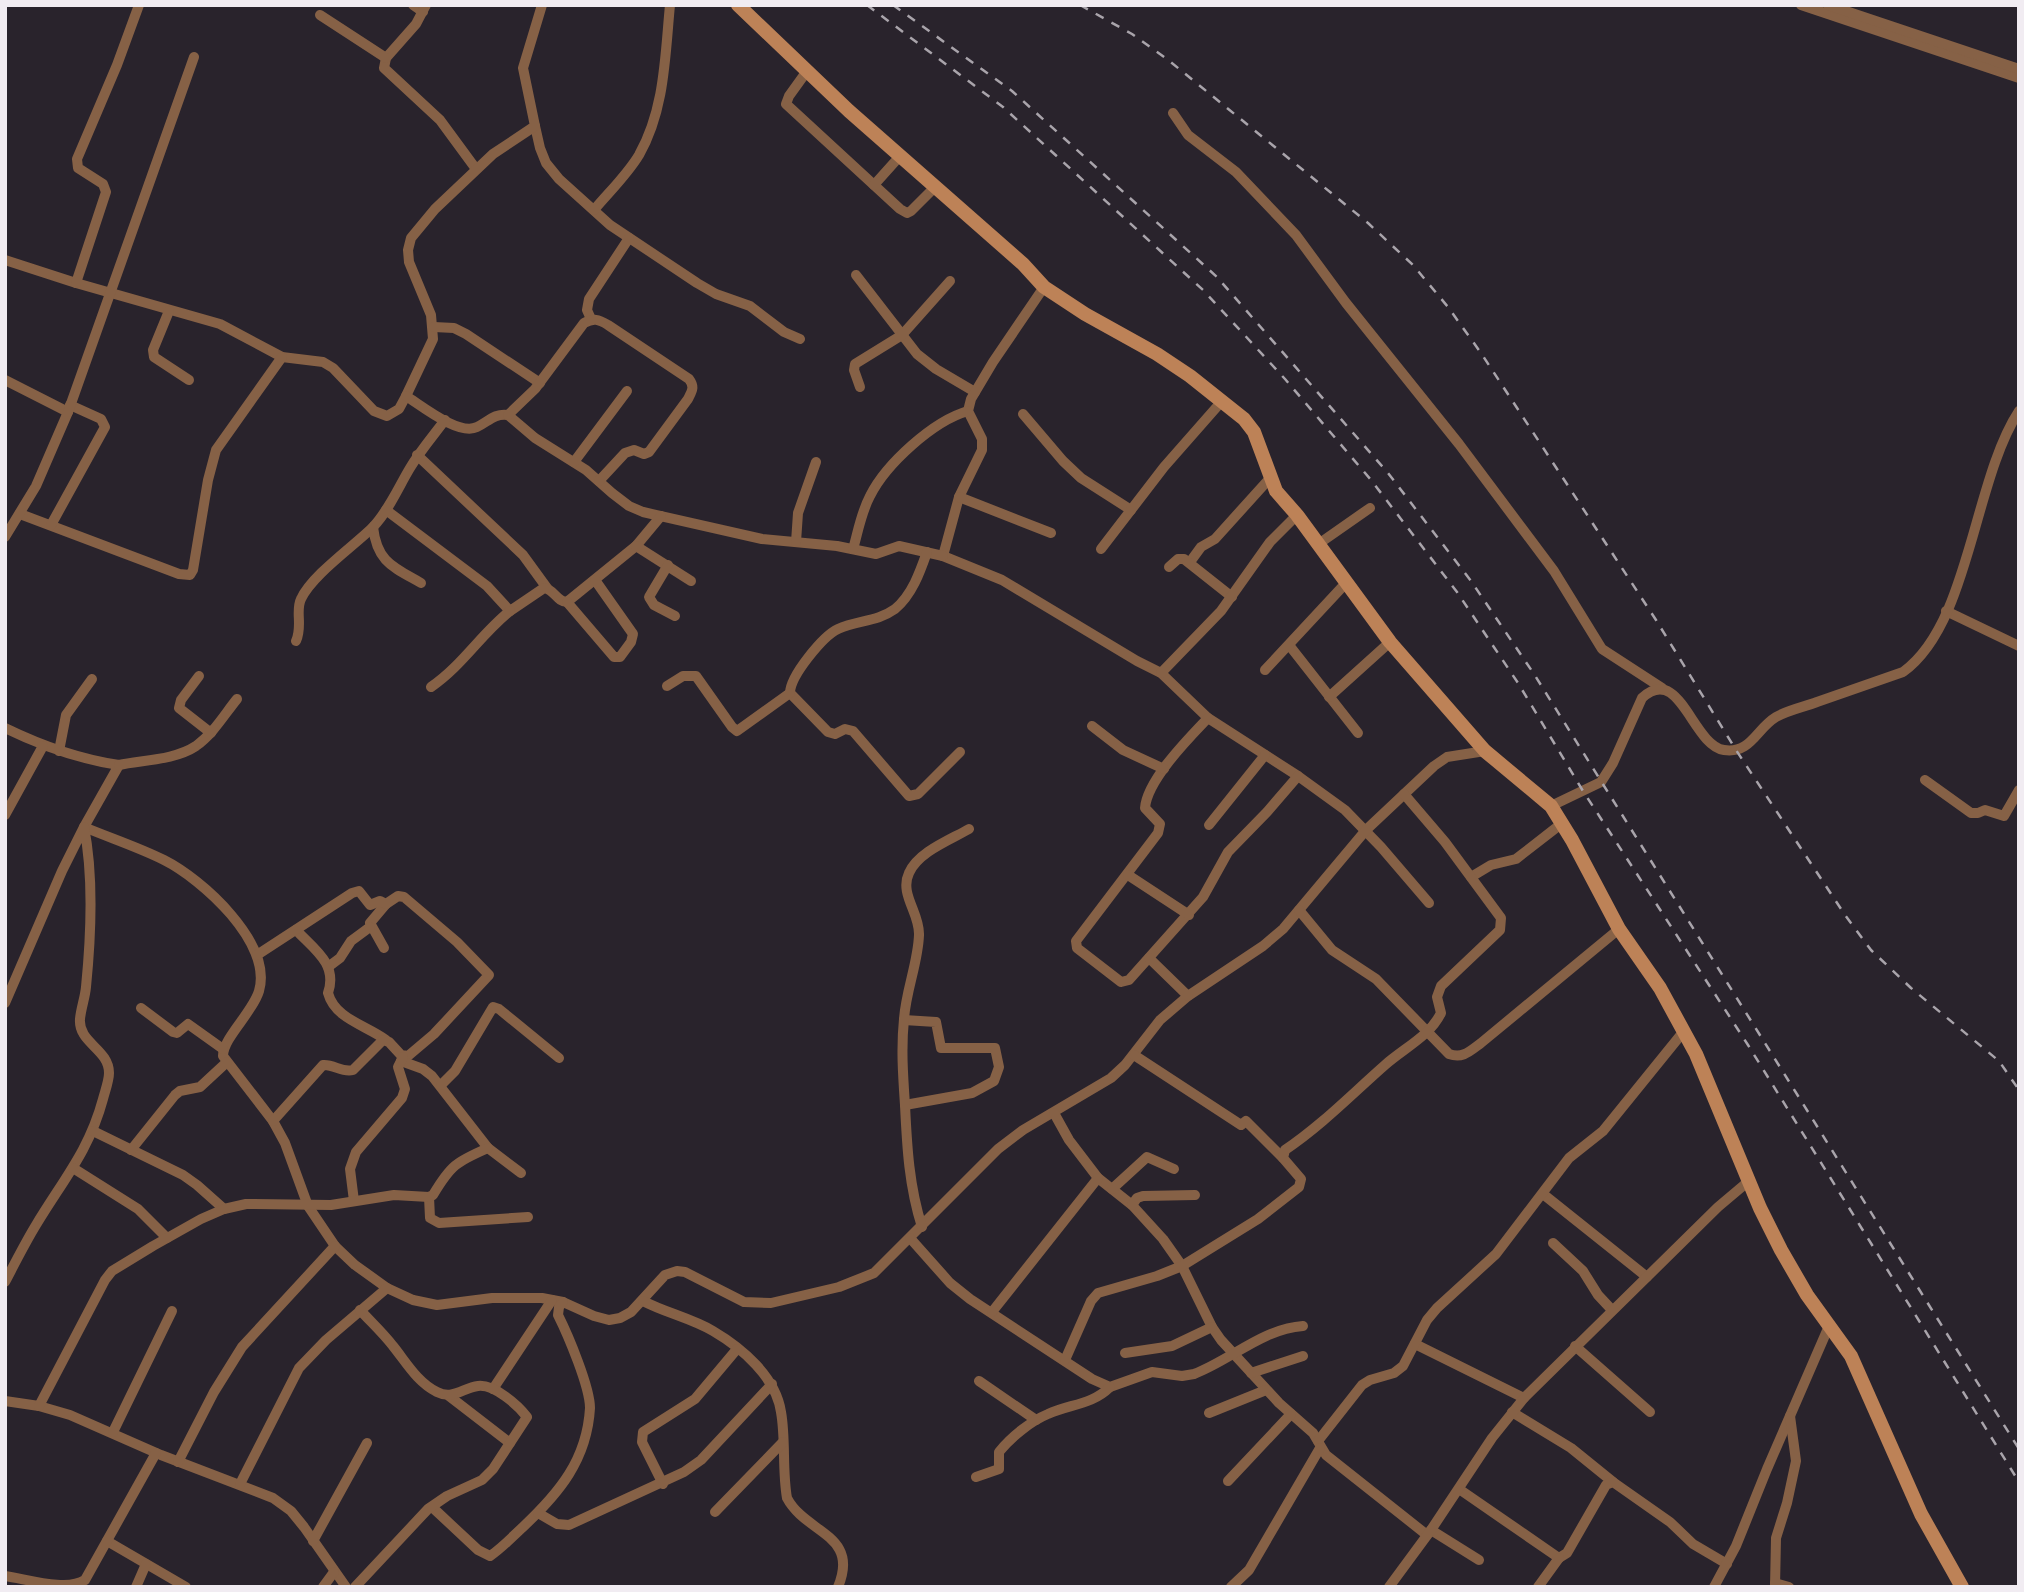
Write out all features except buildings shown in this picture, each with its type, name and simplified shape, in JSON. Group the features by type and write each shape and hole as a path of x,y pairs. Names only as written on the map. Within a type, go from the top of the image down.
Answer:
{"main road":[{"path":"738,5 900,156 1023,264 1044,287 1085,314 1157,354 1244,419 1254,432 1276,491 1297,514 1345,584 1390,642 1485,751 1551,806 1619,929 1660,988 1684,1031 1781,1250 1807,1295 1851,1356 1921,1514 1962,1587"}],"street":[{"path":"76,283 106,192 103,184 78,168 77,159 139,5"},
{"path":"413,5 425,9 416,24 386,58 384,68 440,120 476,169"},
{"path":"542,5 523,68 540,149 546,163 594,210 629,238 716,294 750,306 784,332 800,339"},
{"path":"594,210 638,155 649,134 664,76 670,5"},
{"path":"1801,5 2019,78"},
{"path":"1829,5 2019,68"},
{"path":"320,15 386,58"},
{"path":"5,537 45,466 69,409 194,57"},
{"path":"807,71 786,104 900,209 907,213 935,187"},
{"path":"1173,113 1188,135 1236,173 1296,235 1554,571 1602,649 1675,696 1702,734 1713,746 1723,750 1746,747 1776,717 1903,671 1916,662 1925,651 1955,590 1998,453 2019,411"},
{"path":"5,260 220,324 282,357 324,362 374,411 381,415 393,414 406,396 429,350 434,327 409,262 411,238 435,209 476,169 493,154 535,126"},
{"path":"874,185 900,156"},
{"path":"591,319 587,310 589,299 629,238"},
{"path":"856,275 917,354 936,369 975,392"},
{"path":"859,387 855,364 902,335 950,281"},
{"path":"943,556 959,496 983,444 968,411 968,405 1044,287"},
{"path":"169,311 153,350 154,357 189,380"},
{"path":"508,415 540,383 584,323 591,319 599,319 608,324 689,379 693,390 649,452 644,454 634,450 625,453 599,481"},
{"path":"434,327 454,328 466,334 540,383"},
{"path":"20,514 179,574 190,575 216,450 282,357"},
{"path":"5,380 69,409 102,419 104,427 51,525"},
{"path":"574,462 627,391"},
{"path":"406,396 467,430 496,415 508,415 535,438 574,462 629,506 661,516 751,537 876,554 899,546 943,556 1002,580 1137,662 1161,673 1208,718 1345,810 1366,830 1429,903"},
{"path":"1101,549 1164,467 1222,401"},
{"path":"853,549 865,508 880,480 895,462 934,428 968,411"},
{"path":"1023,414 1081,478 1131,510"},
{"path":"296,641 300,634 301,598 333,563 373,527 386,510 417,455 445,420"},
{"path":"417,455 523,555 547,588 567,603 614,657 620,657 634,634 595,580"},
{"path":"796,542 798,513 816,462"},
{"path":"1190,562 1201,547 1215,539 1270,478"},
{"path":"959,496 1051,534"},
{"path":"1317,545 1370,508"},
{"path":"386,510 486,586 510,611"},
{"path":"1161,673 1232,597 1270,542 1297,514"},
{"path":"567,603 636,546 661,516"},
{"path":"373,527 377,549 382,559 421,583"},
{"path":"636,546 691,580"},
{"path":"667,686 683,676 696,676 732,727 737,730 789,693 792,682 805,662 836,630 878,619 896,608 917,578 927,552"},
{"path":"1169,567 1178,559 1190,562 1232,597"},
{"path":"668,565 649,597 654,605 675,617"},
{"path":"1265,670 1345,584"},
{"path":"431,687 449,675 493,624 547,588"},
{"path":"1946,611 2019,646"},
{"path":"1329,697 1390,642"},
{"path":"1289,645 1358,733"},
{"path":"199,676 181,700 179,708 211,733"},
{"path":"59,751 66,715 92,679"},
{"path":"1551,806 1601,782 1613,763 1642,698 1651,690 1662,688"},
{"path":"789,693 828,732 835,734 845,729 853,731 909,796 918,794 960,752"},
{"path":"5,729 43,746 119,765 179,753 195,746 211,733 237,699"},
{"path":"1208,718 1164,769 1145,802 1145,808 1160,824 1160,828 1128,875 1077,938 1075,945 1121,982 1129,980 1189,915 1203,897 1228,852 1268,812 1298,776"},
{"path":"1092,726 1123,750 1164,769"},
{"path":"5,815 43,746"},
{"path":"84,827 164,860 189,874 234,920 257,955 261,975 259,991 251,1008 223,1049 223,1056 273,1121 285,1143 308,1206 335,1246 355,1265 387,1288 413,1300 437,1305 492,1298 552,1300 609,1320 631,1312 665,1275 677,1271 685,1272 732,1297 758,1304 859,1280 874,1273 998,1149 1023,1130 1111,1079 1134,1055 1160,1020 1188,996 1263,946 1299,910 1366,830 1433,766 1447,757 1485,751"},
{"path":"1209,825 1265,755"},
{"path":"5,1003 9,984 62,870 119,765"},
{"path":"1925,780 1976,814 1985,810 2004,816 2019,790"},
{"path":"1283,1158 1286,1150 1333,1114 1386,1064 1428,1031 1441,1013 1437,997 1441,986 1495,936 1502,924 1501,918 1471,877 1404,794"},
{"path":"1471,877 1491,865 1511,862 1562,824"},
{"path":"5,1282 35,1226 84,1151 109,1075 108,1064 102,1053 81,1030 80,1019 88,965 89,914 88,849 84,827"},
{"path":"922,1227 911,1186 905,1105 904,1020 918,952 919,930 905,883 909,872 923,855 969,830"},
{"path":"1128,875 1189,915"},
{"path":"257,955 356,891 362,893 368,904 380,901 386,904"},
{"path":"354,1201 350,1169 352,1157 402,1098 405,1089 398,1067 402,1059 434,1034 489,975 457,942 404,897 398,896 386,904 371,920 370,927 384,948"},
{"path":"1299,910 1332,950 1376,979 1449,1054 1457,1057 1464,1055 1619,929"},
{"path":"328,967 340,958 347,944 370,927"},
{"path":"296,930 328,967 332,978 328,993 334,1007 386,1040 402,1059 423,1069 441,1085 468,1125 488,1147 521,1173"},
{"path":"1149,958 1188,996"},
{"path":"441,1085 455,1071 493,1007 559,1058"},
{"path":"141,1008 173,1032 177,1033 188,1024 223,1049"},
{"path":"904,1020 936,1022 941,1048 995,1048 999,1067 994,1081 980,1090 905,1105"},
{"path":"1231,1587 1249,1570 1319,1445 1362,1385 1394,1373 1403,1366 1427,1320 1437,1308 1496,1254 1569,1158 1603,1131 1684,1031"},
{"path":"273,1121 323,1065 330,1064 345,1071 353,1070 380,1042 386,1040"},
{"path":"1065,1360 1091,1301 1098,1293 1182,1266 1258,1219 1299,1187 1301,1179 1247,1121 1241,1125 1134,1055"},
{"path":"131,1150 175,1095 180,1091 200,1087 227,1062"},
{"path":"1054,1113 1069,1140 1098,1178 1132,1205 1163,1239 1182,1266 1212,1327 1266,1390 1305,1425 1335,1463 1429,1533 1479,1560"},
{"path":"93,1130 183,1175 225,1209"},
{"path":"39,1406 105,1280 112,1271 167,1238 201,1219 246,1204 308,1206 394,1195 429,1197 451,1167 488,1147"},
{"path":"1112,1189 1147,1157 1174,1169"},
{"path":"73,1168 138,1209 167,1238"},
{"path":"992,1312 1098,1178"},
{"path":"1389,1587 1524,1398 1718,1207 1750,1181"},
{"path":"1543,1194 1647,1277"},
{"path":"1132,1205 1137,1198 1143,1196 1195,1195"},
{"path":"429,1197 428,1213 434,1222 528,1217"},
{"path":"910,1238 950,1283 1091,1379 1110,1387"},
{"path":"1553,1243 1573,1259 1612,1310"},
{"path":"178,1462 214,1392 242,1347 335,1246"},
{"path":"240,1484 299,1368 311,1354 387,1288"},
{"path":"493,1389 552,1300"},
{"path":"643,1301 713,1331 752,1361 772,1384 781,1413 787,1498 794,1510 828,1534 839,1548 845,1562 838,1587"},
{"path":"432,1507 478,1550 490,1556 538,1513 570,1475 582,1445 590,1407 588,1392 558,1315 563,1302"},
{"path":"360,1310 430,1388 449,1396 510,1443"},
{"path":"113,1432 172,1311"},
{"path":"976,1477 999,1469 999,1452 1036,1420 1062,1408 1093,1400 1110,1387 1152,1372 1182,1376 1194,1374 1270,1334 1303,1326"},
{"path":"1714,1587 1727,1564 1829,1326"},
{"path":"1125,1353 1172,1346 1212,1327"},
{"path":"1415,1344 1524,1398"},
{"path":"1575,1346 1650,1412"},
{"path":"663,1484 642,1442 643,1432 695,1399 737,1349"},
{"path":"1251,1373 1303,1356"},
{"path":"979,1381 1036,1420"},
{"path":"538,1513 557,1524 569,1525 663,1484 701,1460 772,1384"},
{"path":"355,1587 432,1507 447,1496 482,1480 527,1417 493,1389 479,1386 449,1396"},
{"path":"1209,1413 1266,1390"},
{"path":"6,1405 39,1406 70,1415 178,1462 273,1498 291,1511 346,1587"},
{"path":"1512,1412 1571,1448 1670,1522 1685,1539 1727,1564"},
{"path":"1228,1481 1290,1413"},
{"path":"1789,1587 1775,1585 1776,1538 1796,1461 1790,1416"},
{"path":"715,1513 783,1442"},
{"path":"313,1541 367,1443"},
{"path":"5,1576 64,1586 77,1585 85,1580 156,1453"},
{"path":"1538,1587 1559,1558 1567,1553 1606,1485 1613,1482"},
{"path":"1459,1489 1559,1558"},
{"path":"107,1541 186,1587"},
{"path":"136,1587 146,1564"},
{"path":"323,1587 334,1572"}],"railway":[{"path":"867,5 1003,107 1203,290 1285,379 1371,480 1457,592 1518,683 1583,791 1748,1045 2019,1482"},
{"path":"893,5 1012,91 1217,277 1388,473 1471,581 1534,674 2019,1449"},
{"path":"1080,5 1132,34 1167,59 1368,223 1413,265 1481,353 1845,915 1871,950 1911,988 1999,1061 2019,1090"}]}
